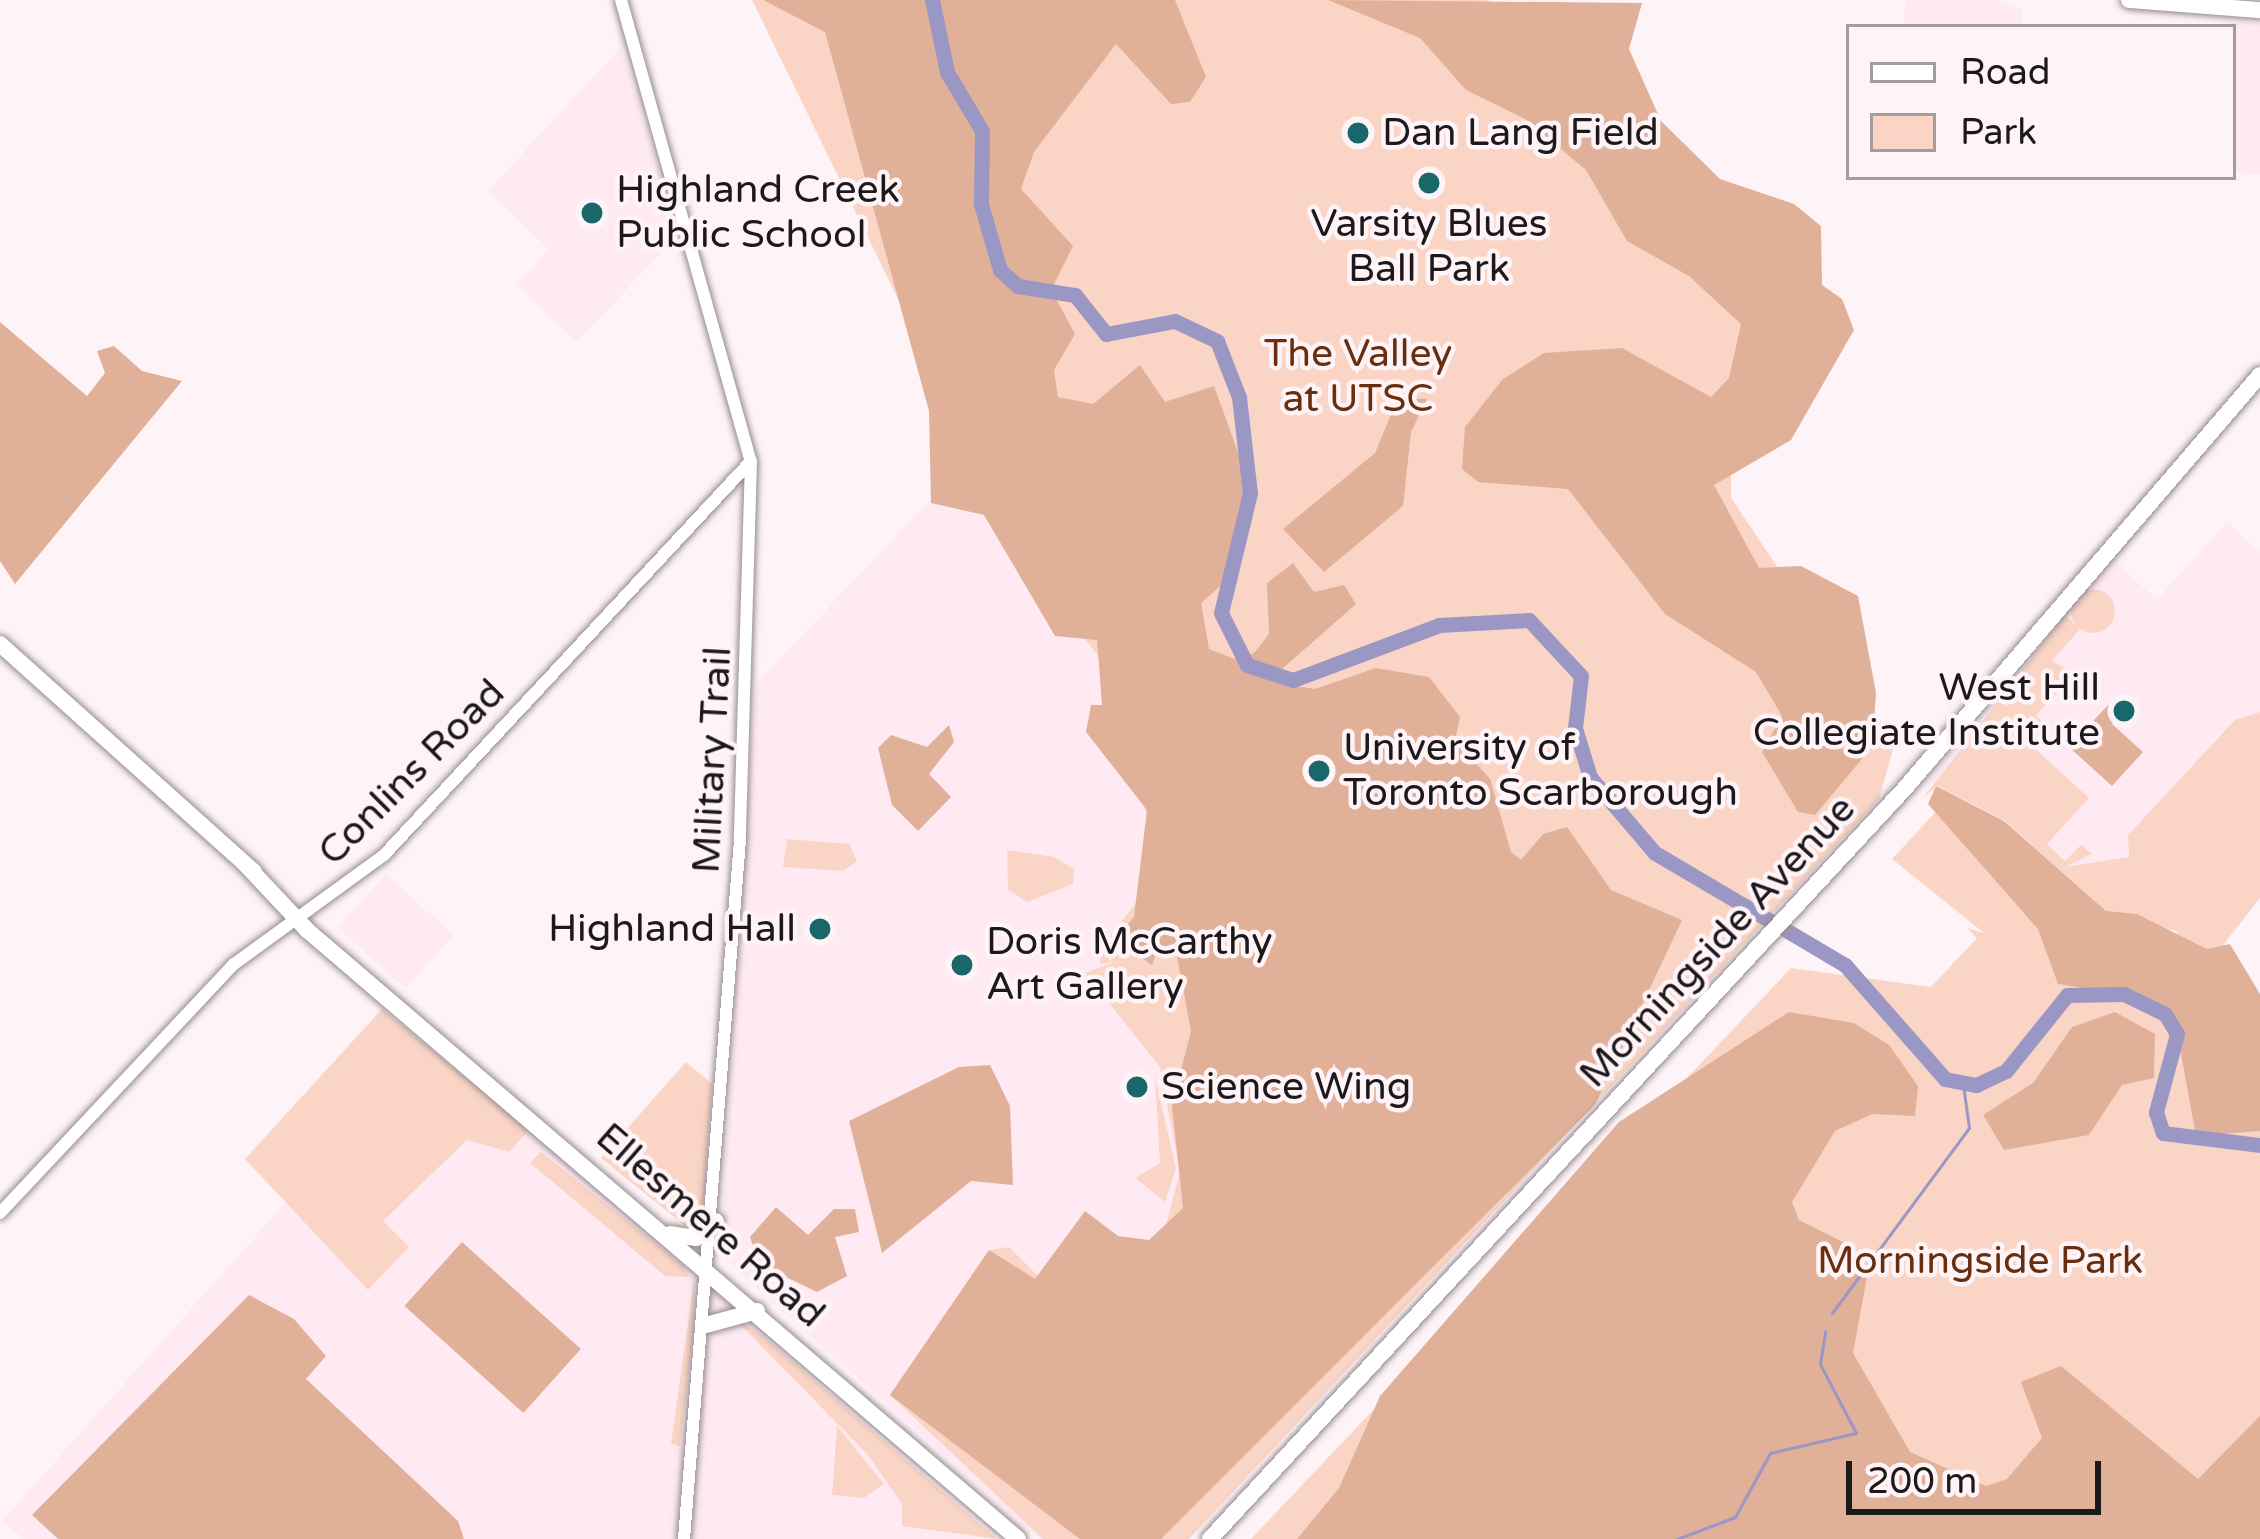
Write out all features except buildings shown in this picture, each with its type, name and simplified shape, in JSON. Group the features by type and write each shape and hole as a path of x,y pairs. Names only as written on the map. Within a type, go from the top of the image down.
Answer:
{"main road":[{"path":"2129,0 2260,10"},
{"name":"Morningside Avenue","path":"1210,1539 1748,963 2260,376"},
{"name":"Ellesmere Road","path":"0,644 247,866 298,918 712,1270 1018,1539"},
{"path":"669,1234 696,1238 716,1221"},
{"path":"706,1325 731,1310 758,1312"}],"street":[{"name":"Military Trail","path":"621,0 751,461 716,1221 683,1539"},
{"name":"Conlins Road","path":"0,1213 234,964 384,855 751,461"}],"shaded area":[{"path":"763,0 1175,0 1206,77 1190,102 1171,104 1116,44 1034,152 1021,189 1073,246 1051,290 1075,334 1054,370 1058,397 1093,404 1140,365 1165,402 1214,386 1247,477 1233,575 1201,603 1209,649 1240,661 1255,652 1269,634 1267,583 1293,563 1314,592 1344,585 1356,604 1282,669 1282,684 1315,689 1376,668 1429,677 1460,717 1455,740 1490,779 1511,852 1521,860 1543,834 1567,827 1611,890 1682,920 1595,1105 1161,1539 1080,1539 890,1395 989,1250 1035,1279 1085,1211 1118,1236 1149,1240 1183,1208 1172,1106 1191,1031 1176,951 1156,953 1152,965 1115,939 1134,917 1147,810 1086,732 1091,705 1102,705 1097,640 1055,636 984,515 931,503 929,411 825,32"},
{"path":"1328,0 1642,3 1629,49 1661,121 1720,179 1794,204 1821,226 1822,285 1842,299 1854,330 1791,440 1714,485 1759,568 1801,566 1858,596 1876,693 1872,747 1815,815 1798,812 1762,752 1782,716 1756,672 1665,614 1568,489 1478,482 1462,469 1465,427 1503,379 1544,353 1622,348 1711,397 1729,378 1741,324 1689,276 1627,241 1586,170 1525,119 1466,90 1420,38"},
{"path":"1906,0 1996,0 2023,9 2021,24 1903,24"},
{"path":"2260,23 2260,174 2236,173 2236,24 2228,24"},
{"name":"Highland Creek Public School","path":"621,47 679,235 576,342 517,285 549,249 488,191"},
{"path":"0,322 87,396 105,373 97,351 114,346 142,371 182,381 15,584 0,561"},
{"path":"1398,398 1427,399 1411,432 1403,506 1324,572 1283,529 1375,453"},
{"name":"The Valley at UTSC","path":"973,455 1731,458 1731,498 1895,742 1879,800 1180,1539 1040,1539 720,1256 755,685"},
{"name":"West Hill Collegiate Institute","path":"2227,522 2260,552 2260,898 2250,908 2107,912 2004,821 1929,781 2112,558 2157,600"},
{"path":"2109,704 2120,714 2112,724 2143,752 2112,786 2069,747"},
{"path":"949,725 954,742 929,774 951,797 918,831 892,805 878,748 891,735 927,747"},
{"path":"1936,786 2004,821 2106,911 2137,914 2207,949 2230,944 2260,994 2260,1131 2196,1136 2175,1021 2144,998 2058,984 2038,929 1928,804"},
{"path":"386,874 454,935 405,988 338,928"},
{"path":"382,1009 553,1150 997,1539 24,1539 2,1521 288,1200 245,1159"},
{"path":"1789,1012 1854,1023 1889,1045 1918,1086 1915,1116 1872,1114 1835,1131 1792,1202 1799,1220 1849,1245 1868,1271 1853,1353 1910,1452 1986,1486 2007,1479 2042,1438 2021,1382 2061,1366 2198,1479 2260,1416 2260,1539 1297,1539 1339,1488 1380,1396 1619,1122"},
{"path":"2115,1012 2155,1034 2154,1078 2122,1085 2089,1135 2004,1150 1983,1115 2033,1083 2072,1027"},
{"path":"990,1065 1010,1106 1013,1185 971,1181 882,1253 849,1121 959,1067"},
{"path":"776,1207 808,1235 834,1209 855,1209 859,1232 835,1237 847,1276 817,1292 759,1264 750,1237"},
{"path":"462,1242 581,1349 523,1413 404,1306"},
{"path":"249,1295 294,1319 326,1356 306,1379 458,1521 464,1539 58,1539 32,1515"}],"green space":[{"name":"The Valley at UTSC","path":"752,0 1488,0 1799,258 1731,458 1731,498 1895,742 1879,799 1189,1539 1043,1539 890,1395 989,1250 1009,1247 1072,1310 1183,1212 1166,1224 1180,1172 1160,1067 1085,973 1115,962 1100,964 1102,947 1160,871 1112,674 1028,565"},
{"path":"2093,589 2109,595 2115,611 2109,627 2093,633 2077,627 2071,611 2077,595"},
{"name":"Morningside Park","path":"2065,615 2080,629 2052,661 2075,674 2036,715 2048,728 2032,746 2089,798 2047,844 2065,861 2081,845 2092,854 2065,867 2129,857 2128,835 2235,720 2260,712 2260,898 2224,944 2260,994 2260,1539 1251,1539 1791,968 1931,987 1977,938 1967,928 1984,933 1892,859 1945,802 2061,891 2157,938 2179,932 2107,912 2004,820 1937,786 1923,798"},
{"path":"787,839 849,844 857,861 843,871 783,867"},
{"path":"1007,850 1054,857 1074,869 1073,884 1027,902 1008,890"},
{"path":"382,1009 529,1130 509,1152 467,1140 383,1221 409,1247 368,1290 245,1159"},
{"path":"686,1062 712,1084 703,1221 690,1230 601,1158"},
{"path":"1155,1077 1176,1168 1165,1202 1135,1178 1160,1163"},
{"path":"541,1152 684,1266 689,1277 665,1276 530,1163"},
{"path":"694,1280 694,1326 680,1446 671,1444"},
{"path":"734,1318 759,1333 997,1539 902,1526 902,1504 867,1454"},
{"path":"837,1426 884,1484 864,1498 832,1495"}],"waterway":[{"path":"932,0 947,72 982,131 981,204 1000,270 1018,286 1075,295 1106,334 1175,321 1217,341 1239,397 1250,493 1221,613 1247,665 1293,680 1439,625 1529,620 1581,676 1575,728 1590,777 1655,853 1845,965 1945,1079 1976,1085 2006,1071 2067,995 2124,994 2165,1014 2177,1034 2156,1112 2163,1133 2260,1145"},
{"path":"1832,1313 1969,1128 1963,1085"},
{"path":"1677,1539 1735,1517 1770,1453 1856,1433 1820,1364 1825,1331"}],"place":[{"name":"Dan Lang Field","path":"1358,133"},
{"name":"Varsity Blues Ball Park","path":"1429,183"},
{"name":"Highland Creek Public School","path":"592,213"},
{"name":"West Hill Collegiate Institute","path":"2124,711"},
{"name":"University of Toronto Scarborough","path":"1319,771"},
{"name":"Highland Hall","path":"820,929"},
{"name":"Doris McCarthy Art Gallery","path":"962,965"},
{"name":"Science Wing","path":"1137,1087"}]}
